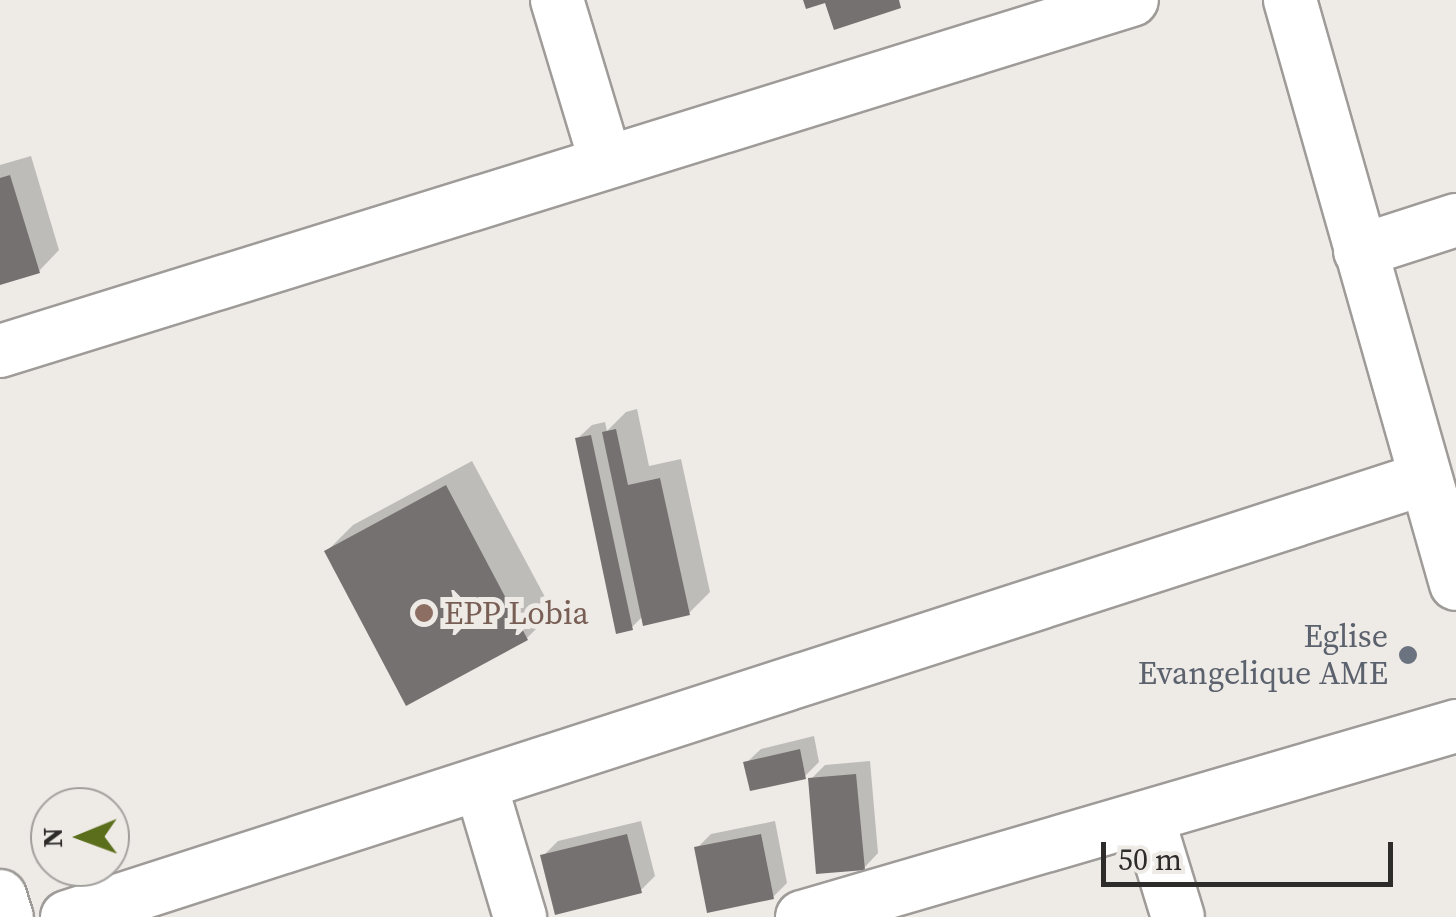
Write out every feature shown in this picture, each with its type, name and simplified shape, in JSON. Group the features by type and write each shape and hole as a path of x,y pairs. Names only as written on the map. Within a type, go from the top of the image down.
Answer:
{"street":[{"path":"557,0 606,162"},
{"path":"0,351 1132,0"},
{"path":"1290,0 1423,479 1453,564"},
{"path":"1360,251 1456,220"},
{"path":"67,917 1423,479"},
{"path":"802,917 1456,726"},
{"path":"481,786 520,917"},
{"path":"1148,818 1178,917"},
{"path":"0,896 6,917"}],"building":[{"path":"803,0 899,0 901,8 834,30 825,3 806,9"},
{"path":"10,175 40,273 0,285 0,178"},
{"path":"616,429 628,485 660,478 690,615 643,626 602,432"},
{"path":"591,435 633,630 616,634 575,438"},
{"path":"446,485 528,640 406,706 324,551"},
{"path":"800,749 806,779 750,791 743,762"},
{"path":"856,774 865,870 816,874 808,778"},
{"path":"627,834 642,893 555,915 540,855"},
{"path":"761,834 774,899 707,913 694,847"}],"place":[{"name":"EPP Lobia","path":"424,613"},
{"name":"Eglise Evangelique AME","path":"1408,655"}]}
